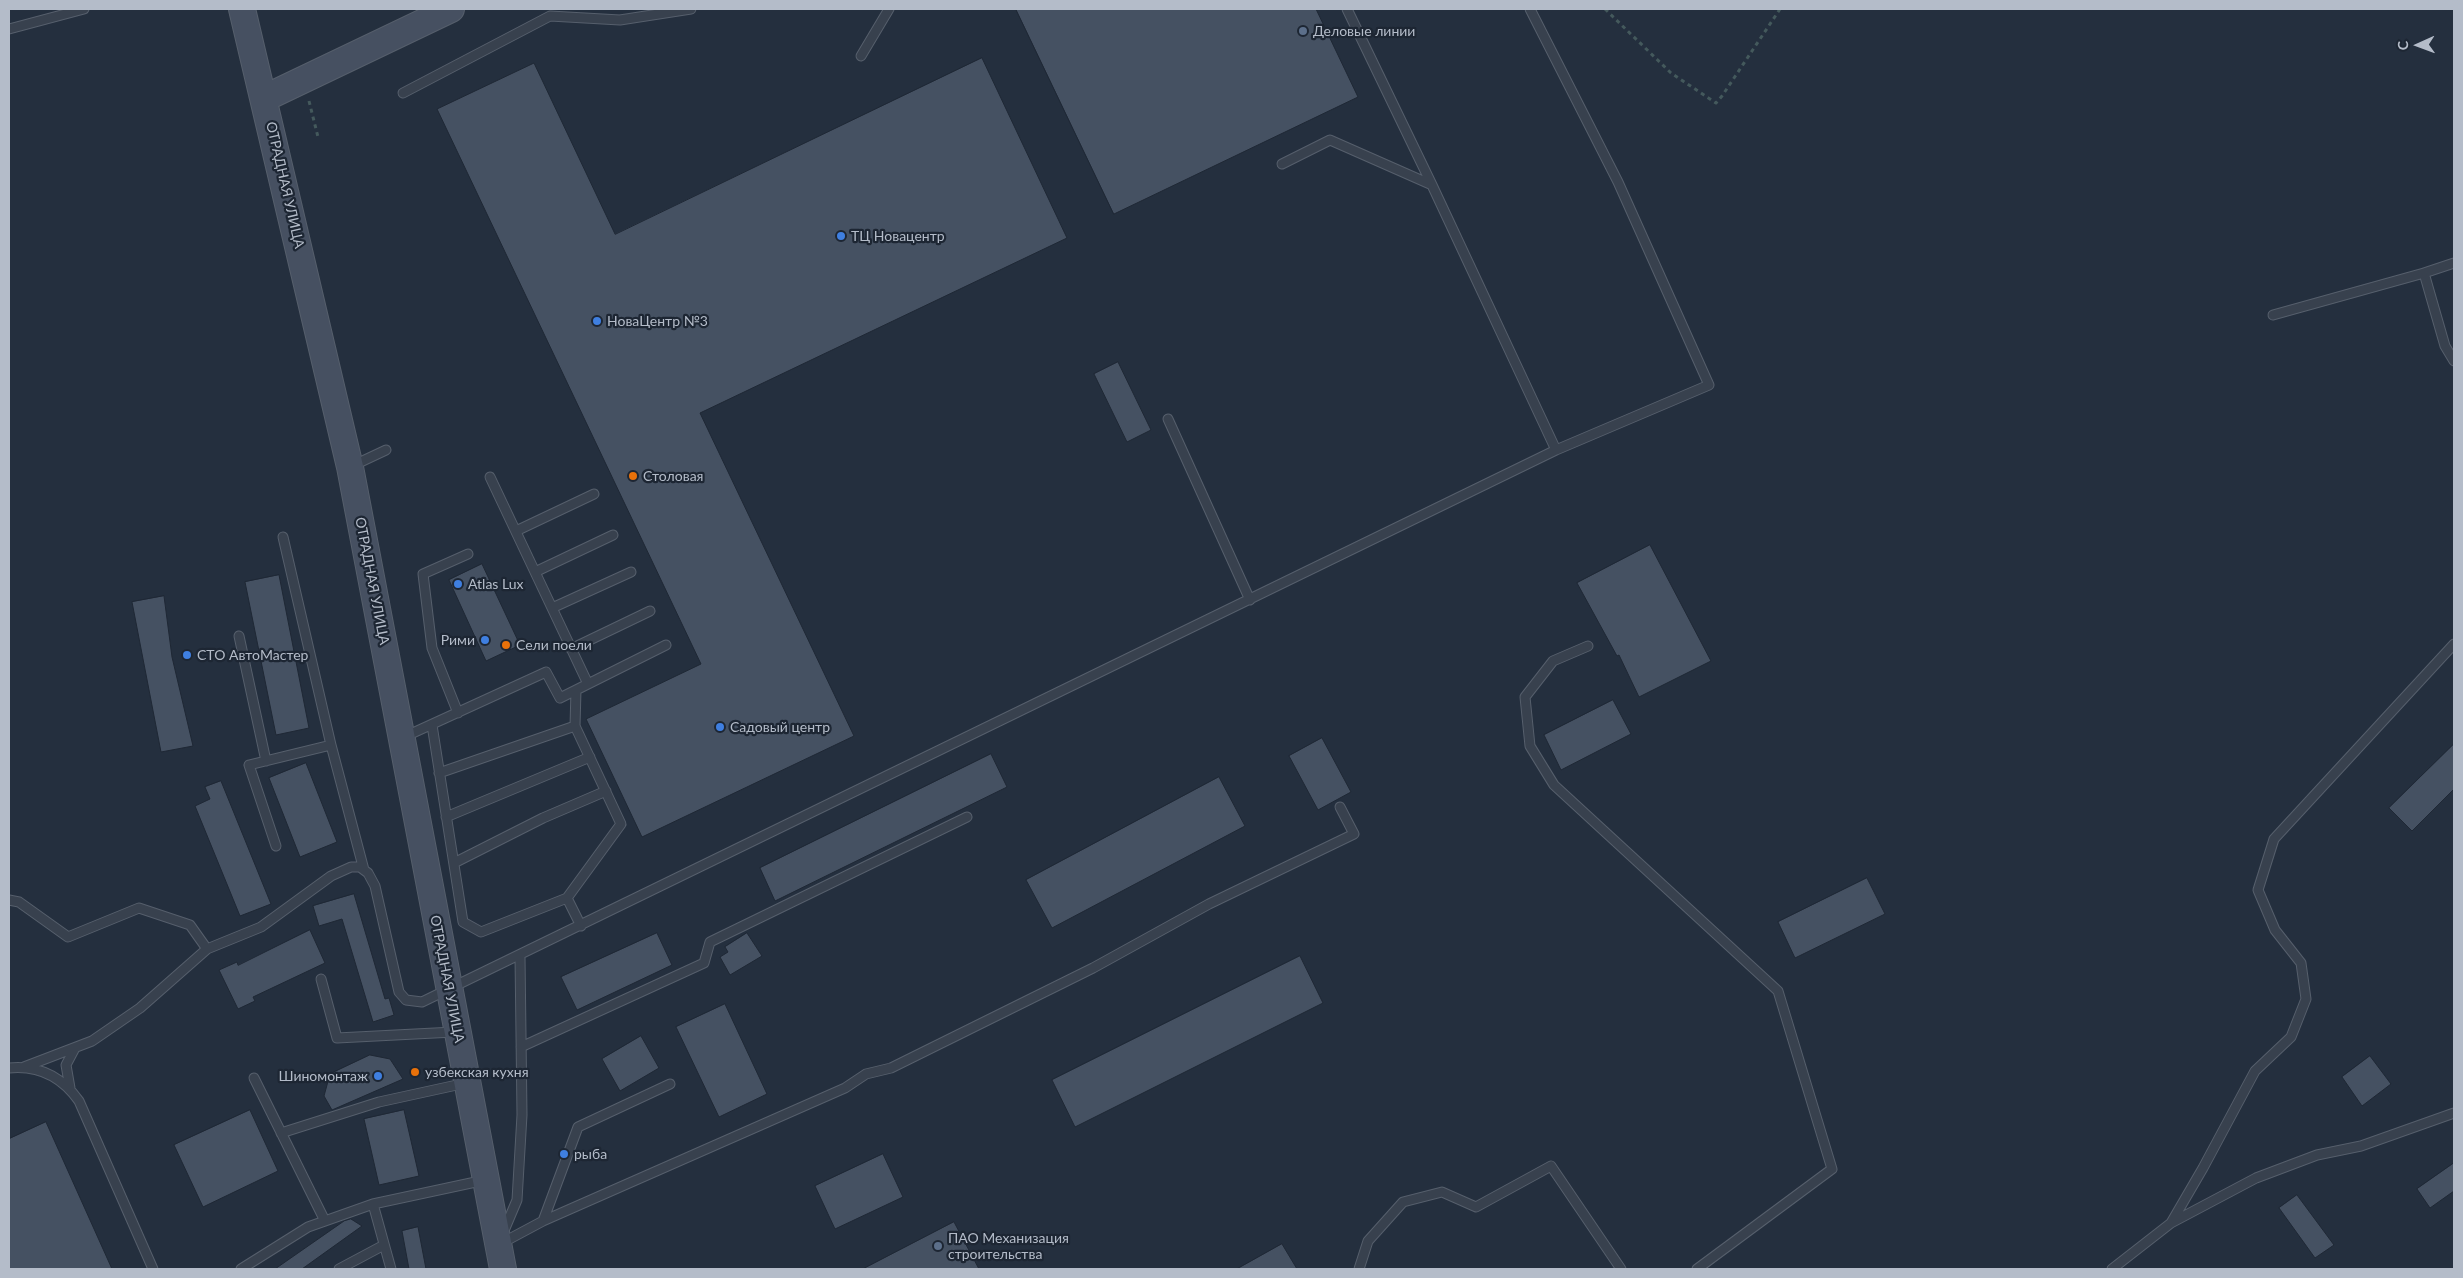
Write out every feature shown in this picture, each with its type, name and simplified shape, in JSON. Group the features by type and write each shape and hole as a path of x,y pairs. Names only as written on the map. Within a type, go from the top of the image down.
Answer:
{"main road":[{"name":"ОТРАДНАЯ УЛИЦА","path":"242,9 265,98 350,467 500,1257"},
{"path":"265,98 451,9"}],"lane":[{"path":"9,29 84,9"},
{"path":"403,93 550,16 620,20 691,9"},
{"path":"861,56 889,9"},
{"path":"1347,9 1432,184 1556,450"},
{"path":"284,537 331,746 364,870 375,886 402,996 417,1003 520,956 1556,450 1709,385 1618,182 1530,9"},
{"path":"1282,164 1330,140 1432,184"},
{"path":"2273,315 2454,264"},
{"path":"2424,272 2445,346 2454,361"},
{"path":"1168,419 1250,600"},
{"path":"350,467 386,450"},
{"path":"490,477 588,684"},
{"path":"516,531 594,494"},
{"path":"535,572 613,535"},
{"path":"458,713 432,648 423,574 468,554"},
{"path":"552,608 631,572"},
{"path":"571,649 650,612"},
{"path":"239,636 266,761"},
{"path":"2171,1223 2255,1071 2291,1037 2306,999 2301,963 2275,930 2258,890 2274,839 2454,644"},
{"path":"401,738 546,672 560,698 666,645"},
{"path":"1588,646 1553,661 1525,698 1530,746 1554,785 1778,991 1832,1169 1697,1269"},
{"path":"432,725 463,922 482,932 568,898 621,824 575,726 576,690"},
{"path":"439,773 575,726"},
{"path":"276,846 249,765 331,746"},
{"path":"446,817 590,757"},
{"path":"454,863 543,818 606,792"},
{"path":"500,1257 543,1221 845,1088 866,1074 891,1068 1093,968 1209,904 1354,834 1340,806"},
{"path":"521,1047 704,963 710,942 967,817"},
{"path":"9,1068 24,1066 92,1041 140,1008 207,948 261,927 331,876 351,867 360,867 364,870"},
{"path":"568,898 581,926"},
{"path":"9,900 18,902 68,937 139,908 190,925 207,948"},
{"path":"500,1257 517,1200 522,1115 520,956"},
{"path":"321,979 337,1038 457,1032"},
{"path":"70,1088 66,1066 75,1048"},
{"path":"24,1066 49,1073 70,1088 79,1101 153,1269"},
{"path":"254,1078 325,1221"},
{"path":"281,1133 379,1102 467,1082"},
{"path":"543,1221 578,1127 670,1084"},
{"path":"2112,1269 2171,1223 2256,1178 2316,1155 2361,1146 2454,1113"},
{"path":"1359,1269 1368,1241 1403,1202 1442,1192 1476,1207 1551,1166 1622,1269"},
{"path":"241,1269 308,1227 373,1204 485,1180"},
{"path":"373,1204 391,1269"},
{"path":"339,1269 384,1245"}],"path":[{"path":"1605,9 1671,73 1716,103 1780,9"},
{"path":"304,79 318,137"}],"building":[{"path":"1016,9 1316,9 1358,97 1114,214"},
{"path":"982,58 1067,238 700,413 854,736 642,837 586,719 701,664 437,109 534,63 615,234"},
{"path":"1118,362 1151,430 1127,442 1094,374"},
{"path":"1650,545 1711,661 1639,697 1619,655 1617,656 1577,583"},
{"path":"482,564 520,645 486,661 449,580"},
{"path":"279,575 309,728 276,735 245,582"},
{"path":"164,596 172,657 193,746 161,752 132,602"},
{"path":"1613,700 1631,734 1561,770 1544,735"},
{"path":"1322,738 1351,792 1318,810 1289,756"},
{"path":"2454,744 2454,789 2412,831 2389,808"},
{"path":"991,754 1007,787 775,901 760,868"},
{"path":"306,763 337,842 300,857 269,778"},
{"path":"1219,777 1245,826 1052,928 1026,880"},
{"path":"221,781 271,904 240,916 195,806 210,799 205,787"},
{"path":"1867,878 1885,914 1795,958 1778,922"},
{"path":"354,894 385,999 389,998 394,1015 373,1022 342,919 319,926 313,906"},
{"path":"310,930 325,963 253,997 255,1001 238,1009 219,970 237,962 238,965"},
{"path":"657,933 672,965 577,1010 561,977"},
{"path":"747,933 762,956 730,975 720,957 728,952 725,947"},
{"path":"1300,956 1323,1003 1075,1127 1052,1080"},
{"path":"725,1004 767,1094 719,1117 676,1027"},
{"path":"641,1036 659,1068 620,1091 602,1059"},
{"path":"370,1055 390,1059 403,1079 332,1110 324,1096 330,1074"},
{"path":"2370,1056 2391,1084 2362,1106 2342,1077"},
{"path":"250,1110 278,1171 203,1207 174,1145"},
{"path":"404,1110 419,1176 379,1185 364,1119"},
{"path":"46,1122 112,1269 9,1269 9,1139"},
{"path":"883,1154 903,1197 835,1229 815,1186"},
{"path":"2454,1163 2454,1191 2430,1208 2417,1189"},
{"path":"2297,1195 2334,1245 2315,1258 2279,1208"},
{"path":"351,1219 362,1226 302,1269 275,1269 344,1221"},
{"name":"ПАО Механизация строительства","path":"954,1222 979,1269 863,1269"},
{"path":"418,1227 426,1269 409,1269 402,1231"},
{"path":"1282,1244 1297,1269 1237,1269"}],"place":[{"name":"Деловые линии","path":"1303,31"},
{"name":"ТЦ Новацентр","path":"841,236"},
{"name":"НоваЦентр №3","path":"597,321"},
{"name":"Столовая","path":"633,476"},
{"name":"Atlas Lux","path":"458,584"},
{"name":"Рими","path":"485,640"},
{"name":"Сели поели","path":"506,645"},
{"name":"СТО АвтоМастер","path":"187,655"},
{"name":"Садовый центр","path":"720,727"},
{"name":"узбекская кухня","path":"415,1072"},
{"name":"Шиномонтаж","path":"378,1076"},
{"name":"рыба","path":"564,1154"},
{"name":"ПАО Механизация строительства","path":"938,1246"}]}
